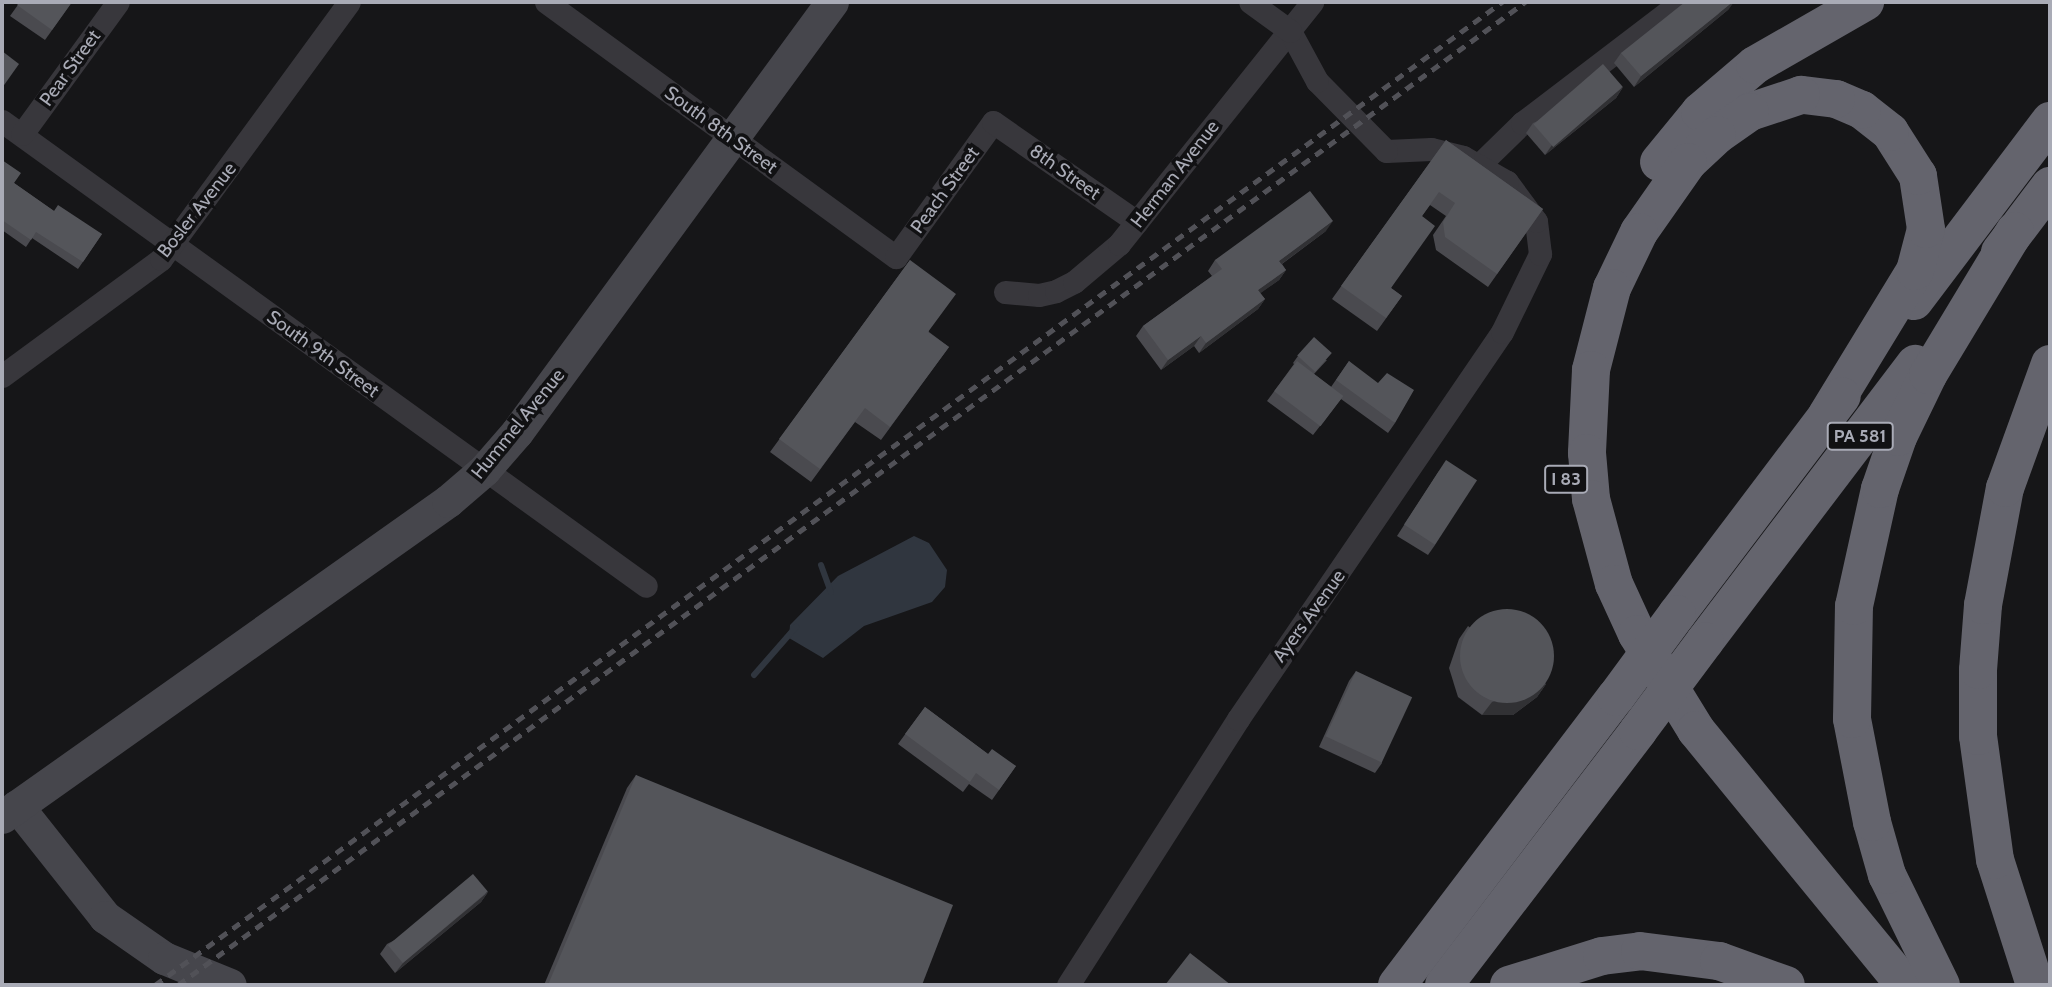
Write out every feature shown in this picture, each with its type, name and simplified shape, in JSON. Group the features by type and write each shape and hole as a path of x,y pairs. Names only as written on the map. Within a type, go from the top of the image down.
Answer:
{"highway":[{"name":"I 83","path":"1866,2 1737,81 1700,112 1629,200 1595,270 1577,321 1565,386 1564,454 1578,554 1615,643 1646,696 1699,769 1878,985"},
{"path":"1827,415 1915,271 1926,229 1918,176 1890,132 1862,110 1836,99 1801,95 1750,112 1717,135 1688,162 1639,232 1612,288 1591,370 1587,453 1591,499 1614,584 1637,634 1696,730 1905,985"},
{"name":"PA 581","path":"1396,985 2050,121"},
{"path":"1941,985 1888,875 1871,822 1852,719 1854,606 1880,489 1898,437 1928,375 2015,231 2050,186"},
{"name":"PA 581","path":"1444,985 2015,231"},
{"path":"2035,985 1995,860 1978,736 1978,670 1983,605 2005,488 2050,364"},
{"path":"1509,985 1602,956 1640,951 1719,961 1786,985"}],"main road":[{"name":"Hummel Avenue","path":"9,812 448,501 484,470 733,139 832,2"},
{"path":"9,812 105,917 164,958 230,985"}],"street":[{"name":"Pear Street","path":"22,134 118,2"},
{"name":"Bosler Avenue","path":"2,376 161,259 349,2"},
{"name":"South 8th Street","path":"546,2 896,257"},
{"path":"1250,2 1290,31 1317,81 1386,151 1430,149 1480,164 1522,123 1681,2"},
{"name":"Herman Avenue","path":"1005,292 1039,295 1074,282 1137,222 1312,2"},
{"name":"South 9th Street","path":"2,121 646,586"},
{"name":"8th Street","path":"993,122 1137,222"},
{"name":"Peach Street","path":"896,257 993,122"},
{"name":"Ayers Avenue","path":"1068,985 1259,687 1502,332 1526,286 1542,244 1524,202 1480,164"}],"shaded area":[{"path":"914,536 929,543 947,570 945,587 932,602 864,626 823,658 789,638 790,625 838,576"}],"building":[{"path":"20,2 72,2 52,30 17,5"},
{"path":"1685,2 1733,2 1641,76 1621,53"},
{"path":"2,51 19,64 2,88"},
{"path":"1603,64 1623,87 1553,147 1534,124"},
{"path":"1446,140 1543,209 1497,274 1445,237 1443,222 1455,203 1439,192 1422,216 1435,226 1391,288 1402,296 1386,318 1341,286"},
{"path":"2,160 21,173 14,183 54,211 58,205 102,234 83,262 36,232 31,240 2,220"},
{"path":"1310,191 1333,221 1279,261 1286,270 1258,290 1265,299 1206,343 1201,336 1168,360 1143,326 1222,269 1215,260"},
{"path":"910,260 956,294 928,332 949,347 890,427 865,408 820,469 779,439"},
{"path":"1314,337 1332,353 1315,372 1297,356"},
{"path":"1297,361 1343,396 1320,426 1274,391"},
{"path":"1349,361 1378,383 1387,373 1414,390 1395,423 1336,380"},
{"path":"1446,460 1477,480 1435,545 1404,525"},
{"path":"1507,609 1525,613 1540,623 1550,638 1554,656 1550,674 1540,689 1525,699 1507,703 1489,699 1474,689 1464,674 1460,656 1464,638 1474,623 1489,613"},
{"path":"1356,671 1412,697 1382,762 1326,736"},
{"path":"925,707 988,754 992,749 1016,766 999,790 976,773 970,782 905,734"},
{"path":"636,775 953,905 922,985 548,985"},
{"path":"473,874 488,892 403,963 388,945"},
{"path":"1190,953 1231,985 1165,985"}],"waterway":[{"path":"821,565 831,592"},
{"path":"754,675 796,627"}],"railway":[{"path":"155,985 1502,2"},
{"path":"178,985 1525,2"}]}
